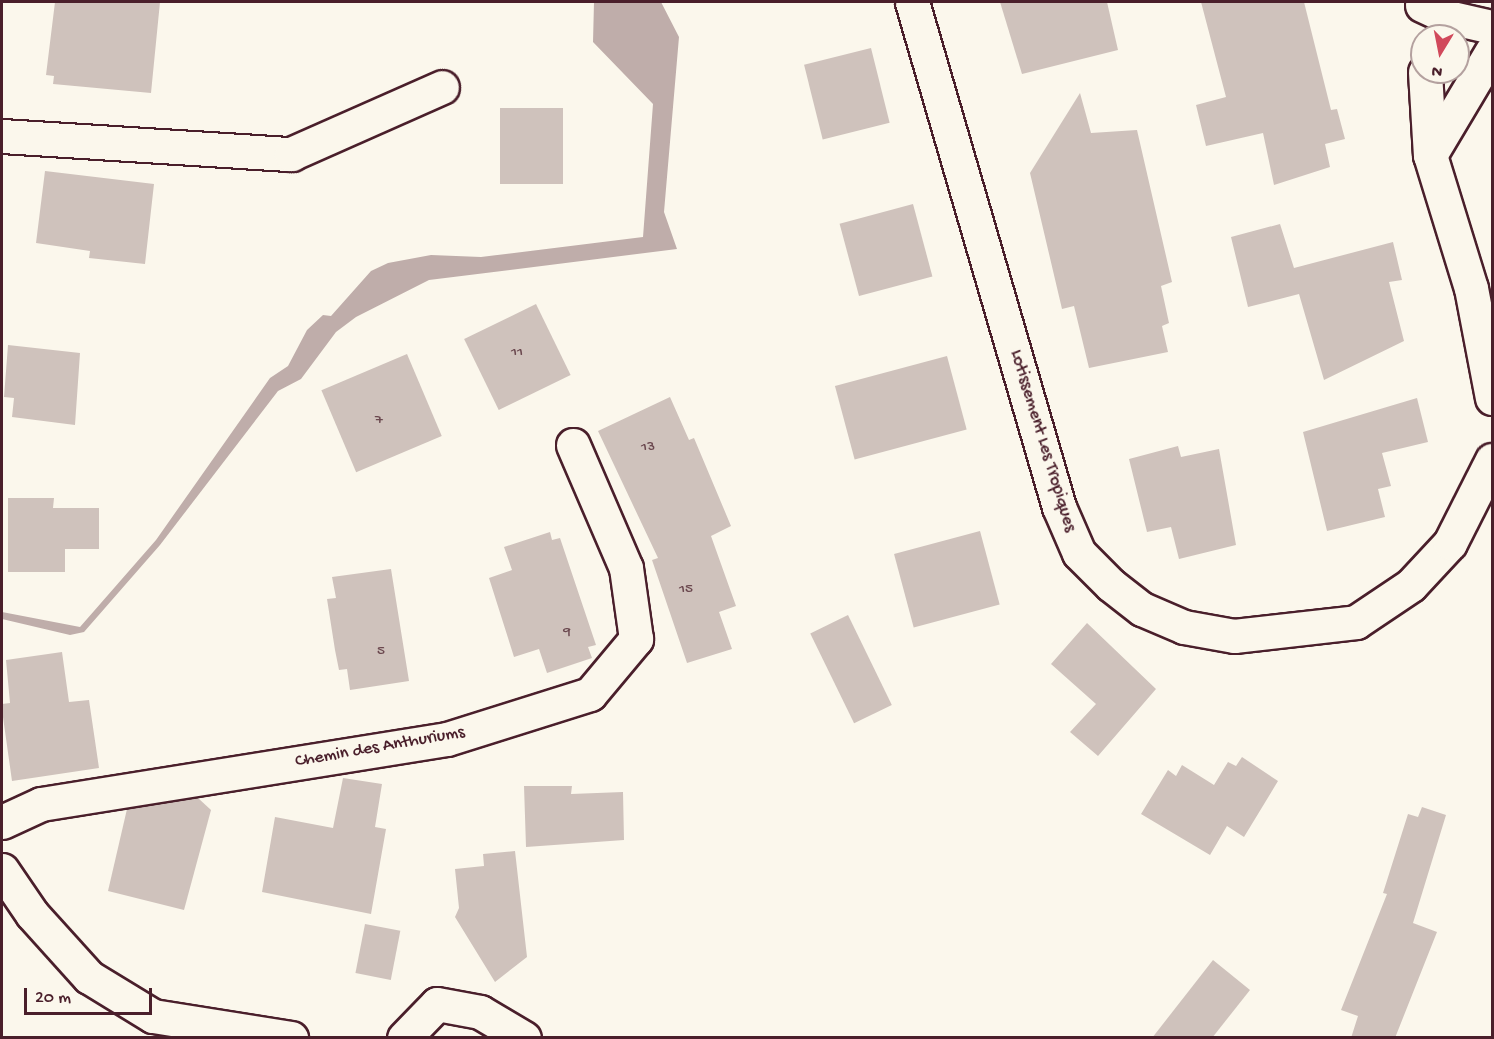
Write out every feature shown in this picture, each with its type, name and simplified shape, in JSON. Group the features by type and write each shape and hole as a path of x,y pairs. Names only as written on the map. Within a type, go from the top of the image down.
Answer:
{"street":[{"name":"Lotissement Les Tropiques","path":"912,2 1059,507 1079,553 1111,585 1142,609 1184,627 1234,636 1356,622 1411,585 1450,543 1492,460"},
{"path":"1423,14 1492,27"},
{"path":"1430,155 1492,51"},
{"path":"1426,84 1430,155 1471,288 1492,398"},
{"path":"2,136 291,154 442,87"},
{"name":"Chemin des Anthuriums","path":"2,822 41,804 447,739 590,694 636,639 626,568 573,445"},
{"path":"2,870 32,914 89,977 153,1016 291,1038"},
{"path":"404,1038 437,1004 480,1012 524,1038"}],"shaded area":[{"path":"594,2 661,2 679,37 664,212 677,249 429,280 356,317 336,332 301,379 278,391 160,545 84,632 70,635 2,619 2,612 80,627 156,540 270,378 288,366 307,330 323,315 331,316 371,271 388,263 431,255 481,257 643,237 653,104 593,42"}],"building":[{"path":"55,2 160,2 151,93 53,84 54,76 46,75"},
{"path":"1000,2 1107,2 1118,50 1022,74"},
{"path":"1201,2 1304,2 1331,110 1337,109 1345,139 1325,144 1330,167 1274,185 1263,133 1206,146 1196,105 1226,97"},
{"path":"871,48 890,123 823,139 804,65"},
{"path":"1080,93 1091,133 1137,130 1172,282 1161,286 1169,323 1162,326 1168,352 1089,368 1074,306 1062,309 1030,173"},
{"path":"500,108 563,108 563,184 500,184"},
{"path":"45,171 154,184 145,264 89,258 90,251 36,243"},
{"path":"913,204 932,276 859,296 840,224"},
{"path":"1280,224 1294,268 1393,242 1402,280 1389,282 1404,341 1324,380 1299,294 1248,307 1231,237"},
{"path":"536,304 571,375 499,410 464,339"},
{"path":"8,345 80,353 75,425 12,417 14,398 4,397"},
{"path":"407,354 442,436 356,472 321,390"},
{"path":"947,356 967,429 855,459 835,386"},
{"path":"670,397 689,440 694,438 731,526 711,536 736,606 719,612 732,649 687,663 652,560 658,558 598,431"},
{"path":"1417,398 1428,442 1382,453 1391,486 1378,489 1385,517 1327,531 1303,432"},
{"path":"1178,446 1181,457 1219,449 1236,545 1179,559 1171,527 1147,532 1129,459"},
{"path":"8,498 54,498 53,508 99,508 99,549 65,549 65,572 8,572"},
{"path":"980,531 1000,604 914,627 894,554"},
{"path":"550,532 552,540 560,538 596,645 588,647 592,658 547,673 539,649 514,657 489,578 512,570 504,547"},
{"path":"391,569 409,681 350,690 347,669 339,670 335,650 327,599 336,598 332,577"},
{"path":"848,615 892,705 854,723 810,633"},
{"path":"1087,623 1156,689 1098,756 1070,732 1096,704 1051,664"},
{"path":"62,652 69,702 89,700 99,768 12,781 2,710 2,704 10,703 6,660"},
{"path":"1242,757 1278,781 1244,837 1227,826 1210,855 1141,814 1168,770 1176,776 1182,765 1214,785 1228,762 1236,766"},
{"path":"343,778 382,784 375,827 386,829 371,914 262,892 275,817 333,828"},
{"path":"524,786 572,786 571,794 623,792 624,840 526,847"},
{"path":"198,798 211,810 184,910 108,891 127,809"},
{"path":"1422,807 1446,815 1413,923 1437,932 1395,1038 1351,1038 1358,1016 1341,1010 1387,894 1383,893 1408,814 1418,817"},
{"path":"515,851 527,957 495,982 455,917 459,908 455,869 484,866 483,854"},
{"path":"365,924 400,931 391,980 355,973"},
{"path":"1213,960 1250,990 1212,1038 1152,1038"}]}
